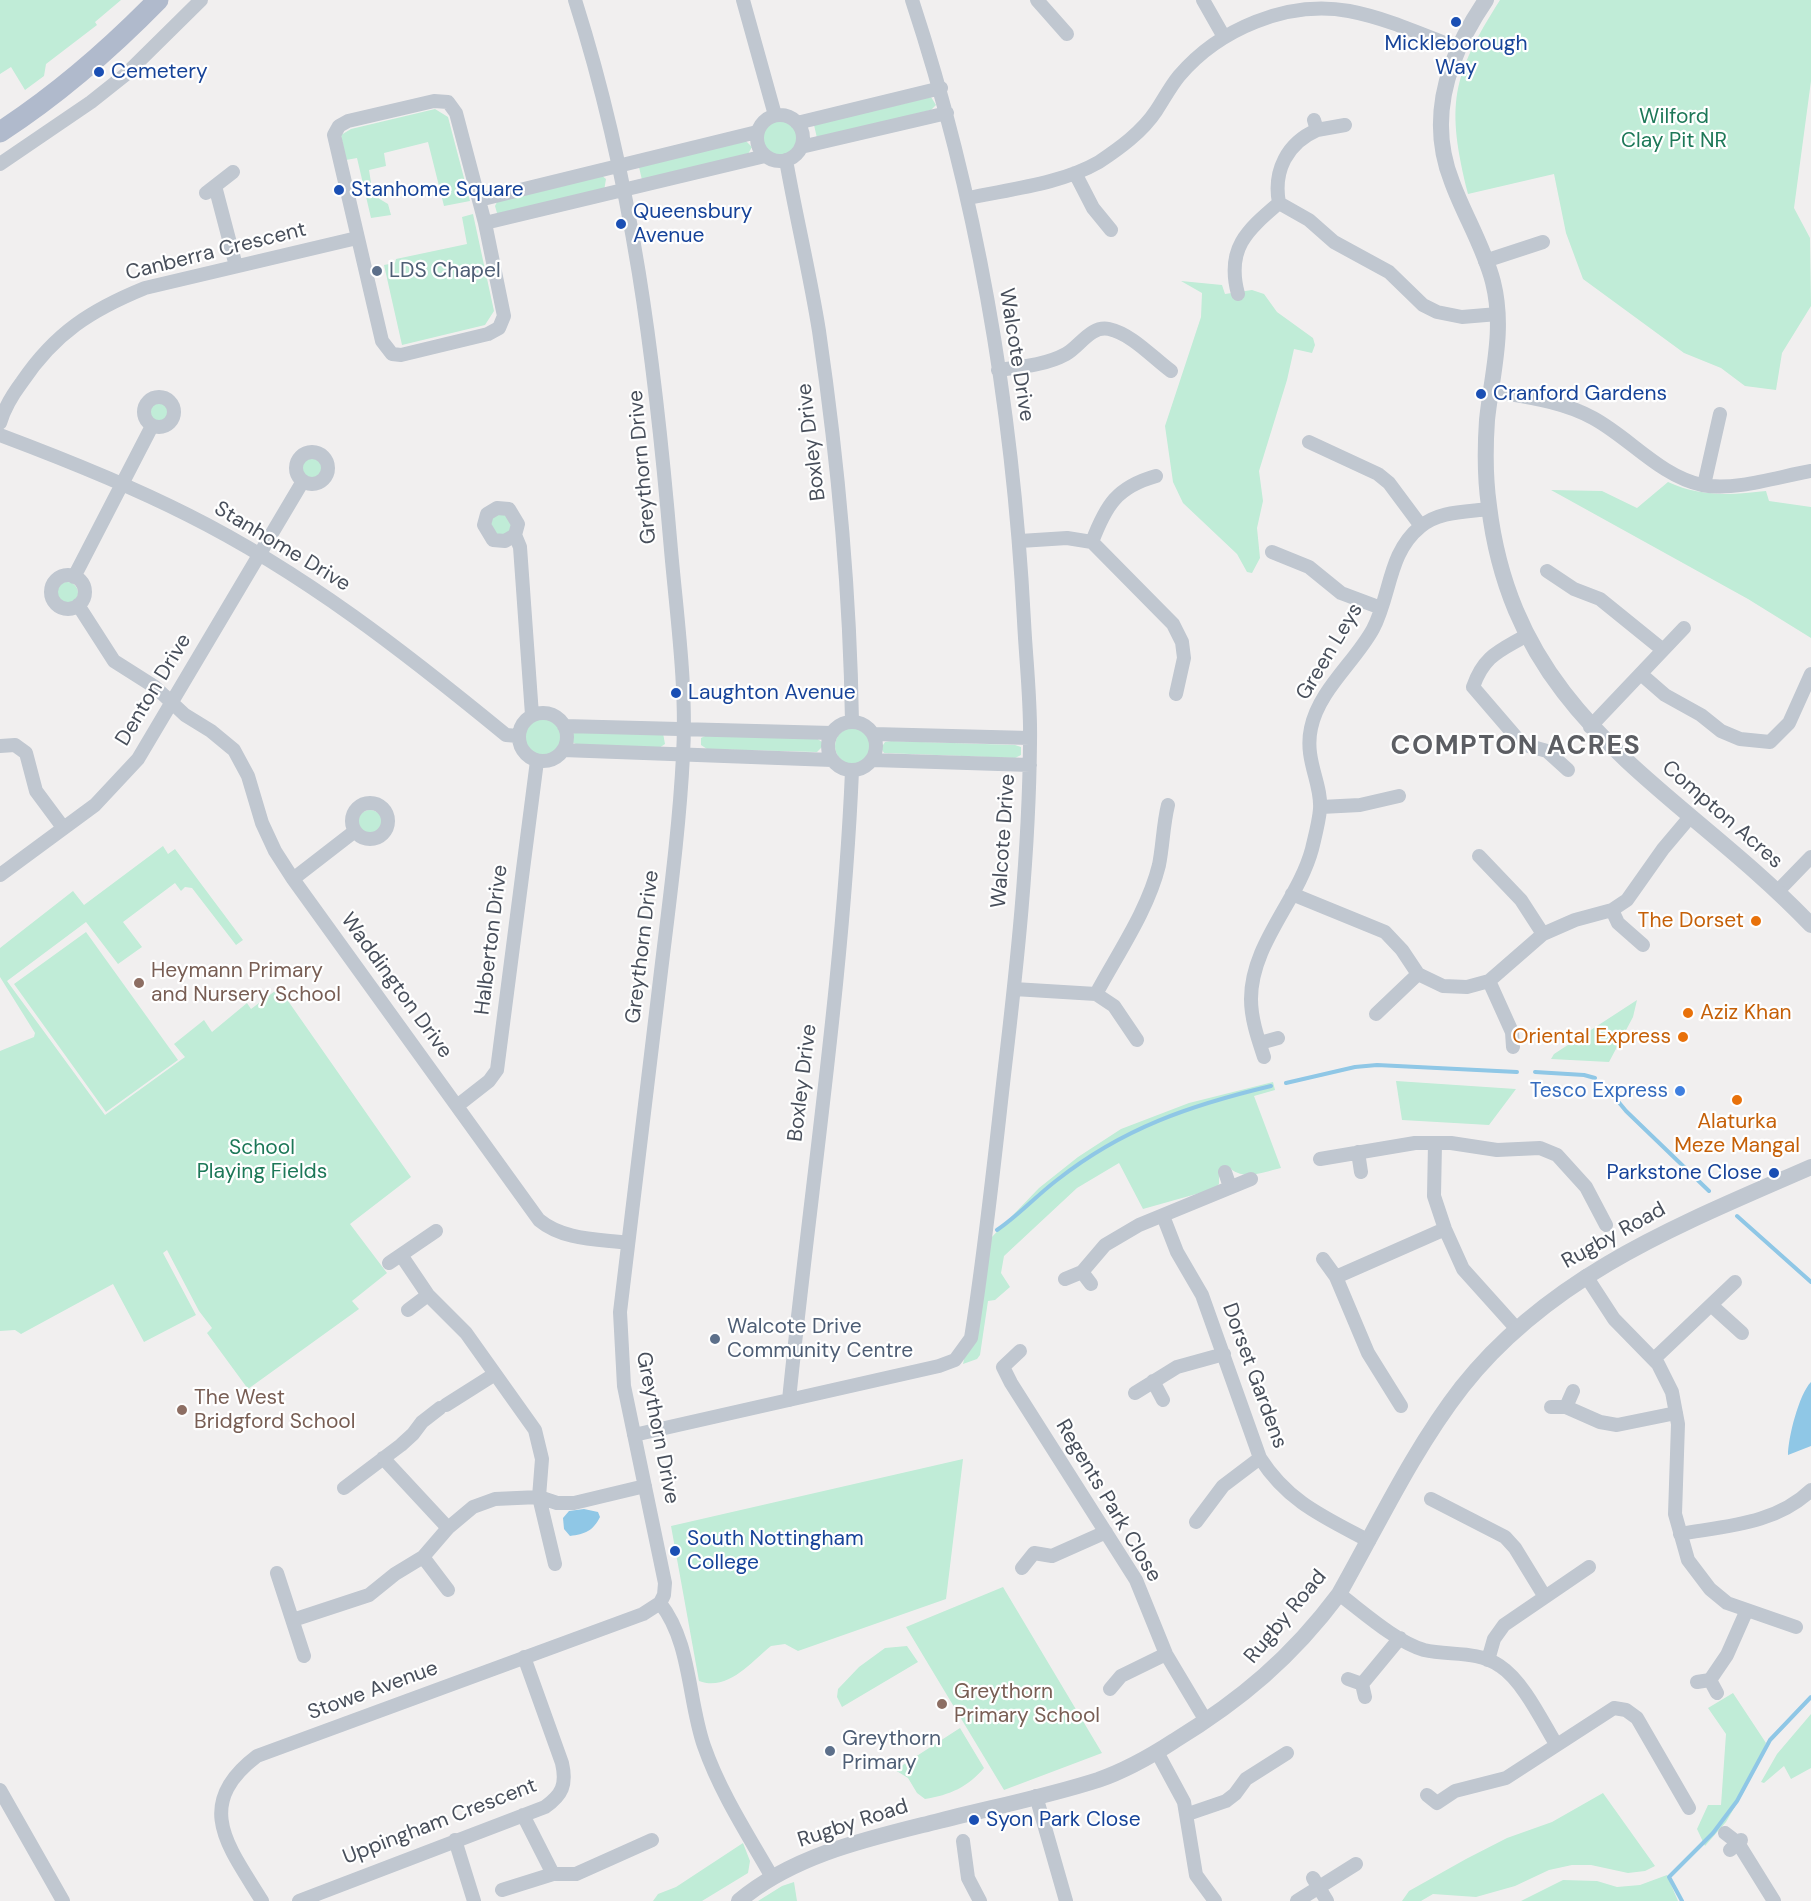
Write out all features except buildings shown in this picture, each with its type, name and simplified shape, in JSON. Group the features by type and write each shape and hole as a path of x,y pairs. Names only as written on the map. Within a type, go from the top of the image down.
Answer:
{"main road":[{"path":"0,132 31,112 96,58 158,0"}],"street":[{"path":"0,164 91,102 125,75 201,0"},
{"name":"Greythorn Drive","path":"575,0 592,54 626,189 639,257 656,378 684,729 675,858 620,1312 620,1350 634,1436 665,1583 664,1595 660,1603"},
{"path":"743,0 775,115"},
{"name":"Walcote Drive","path":"634,1436 939,1366 955,1360 967,1345 972,1332 1014,989 1026,853 1030,738 1020,541 998,370 968,198 947,112 912,0"},
{"path":"1037,0 1067,34"},
{"path":"1203,0 1224,37"},
{"name":"Compton Acres","path":"1486,0 1457,48 1442,98 1442,140 1450,178 1492,281 1498,315 1499,332 1485,462 1489,509 1503,574 1513,604 1547,672 1590,727 1777,892 1811,926"},
{"path":"968,198 1075,173 1098,162 1137,133 1155,113 1177,78 1192,62 1224,37 1272,15 1348,5 1457,48"},
{"path":"797,123 940,88"},
{"path":"434,100 448,102 456,113 479,200 504,316 499,328 488,334 401,355 392,354 382,341 357,238 334,135 339,126 348,121 434,100"},
{"path":"801,147 947,112"},
{"path":"775,115 787,116 797,123 803,135 801,147 795,156 786,160 775,161 765,156 758,145 757,132 767,118 775,115"},
{"path":"1279,203 1277,185 1280,166 1298,141 1316,125 1345,125"},
{"path":"479,200 757,132"},
{"path":"485,223 765,156"},
{"name":"Boxley Drive","path":"786,160 818,328 832,427 845,563 852,722"},
{"path":"233,172 210,189 236,266"},
{"path":"1075,173 1092,208 1111,230"},
{"path":"1238,294 1229,280 1234,258 1245,235 1279,203"},
{"path":"1279,203 1309,220 1334,242 1389,272 1423,305 1437,312 1462,317 1498,315"},
{"name":"Canberra Crescent","path":"0,423 17,389 34,363 57,338 82,318 114,301 145,288 357,238"},
{"path":"1485,261 1543,242"},
{"path":"998,370 1048,362 1068,353 1093,332 1108,328 1125,336 1171,371"},
{"path":"1492,391 1539,399 1574,409 1595,419 1671,473 1704,485 1722,486 1811,471"},
{"path":"1704,485 1720,414"},
{"path":"74,577 152,426"},
{"name":"Stanhome Drive","path":"0,435 122,484 190,516 305,583 409,655 506,735 518,735"},
{"path":"1309,442 1378,474 1389,483 1421,526"},
{"path":"1092,542 1101,519 1116,496 1134,482 1156,476"},
{"name":"Denton Drive","path":"0,874 62,826 94,805 138,759 303,481"},
{"name":"Green Leys","path":"1278,1038 1262,1050 1251,999 1256,971 1269,937 1311,851 1321,807 1309,758 1311,729 1320,704 1374,627 1402,545 1421,526 1440,516 1489,509"},
{"path":"515,535 520,547 532,715"},
{"path":"1020,541 1067,538 1092,542 1173,624 1182,642 1183,652 1173,685"},
{"path":"1272,552 1309,567 1341,593 1381,608"},
{"path":"1547,571 1574,589 1600,599 1663,650"},
{"path":"68,575 74,577 84,587 84,597 78,605 61,608 51,594 51,588 58,579 68,575"},
{"name":"Waddington Drive","path":"78,605 114,661 156,687 185,716 223,740 242,761 262,823 275,851 293,879 539,1220 549,1228 565,1235 628,1243"},
{"path":"1590,727 1642,675 1684,628"},
{"path":"1527,635 1491,656 1479,669 1473,687 1522,744 1547,751 1568,770"},
{"path":"1642,675 1665,695 1701,715 1721,731 1740,740 1770,742 1789,723 1811,674"},
{"path":"547,713 560,720 564,726 567,738 563,750 552,760 537,761 523,752 518,735 520,727 532,715 547,713"},
{"path":"832,760 828,746 832,733 841,725 852,722 864,725 873,734 877,747 873,760"},
{"path":"564,726 832,733"},
{"path":"873,734 1030,738"},
{"path":"0,746 15,745 26,753 36,791 62,826"},
{"path":"563,750 832,760 852,771 860,769 873,760 1030,765"},
{"name":"Halberton Drive","path":"457,1106 489,1081 497,1070 537,761"},
{"name":"Boxley Drive","path":"789,1400 834,996 852,771"},
{"path":"1321,807 1360,805 1400,796"},
{"path":"1096,994 1149,895 1159,864 1162,826 1169,807"},
{"path":"1292,894 1384,932 1402,950 1418,974 1443,986 1467,987 1489,981 1543,933 1575,920 1612,910 1627,900 1663,849 1690,817"},
{"path":"293,879 356,831"},
{"path":"1479,856 1521,900 1543,933"},
{"path":"1777,892 1811,857"},
{"path":"1612,910 1618,923 1643,945"},
{"path":"1376,1014 1418,974"},
{"path":"1489,981 1512,1032 1513,1047"},
{"path":"1014,989 1096,994 1114,1006 1137,1040"},
{"path":"1320,1159 1414,1143 1497,1150 1540,1148 1557,1155 1586,1187 1606,1225"},
{"path":"1435,1143 1434,1196 1445,1229 1463,1269 1516,1328"},
{"path":"1358,1152 1361,1172"},
{"name":"Rugby Road","path":"739,1901 772,1877 824,1853 868,1839 1098,1779 1156,1752 1206,1722 1272,1671 1339,1594 1421,1448 1461,1388 1516,1328 1586,1276 1678,1226 1811,1167"},
{"path":"1225,1172 1230,1187"},
{"path":"1065,1279 1082,1272 1105,1245 1139,1225 1251,1179"},
{"name":"Dorset Gardens","path":"1163,1216 1177,1252 1202,1295 1260,1458 1272,1477 1294,1500 1369,1541"},
{"path":"1336,1277 1445,1229"},
{"path":"436,1231 395,1259 466,1333 537,1437 542,1459 539,1497 555,1564"},
{"path":"1323,1259 1336,1277 1368,1353 1401,1406"},
{"path":"1082,1272 1091,1284"},
{"path":"1586,1276 1614,1319 1654,1359 1665,1376 1676,1413 1678,1442 1675,1514 1688,1560 1710,1589 1727,1603 1746,1612 1796,1627"},
{"path":"1654,1359 1735,1282"},
{"path":"408,1310 428,1295"},
{"path":"1712,1305 1742,1333"},
{"name":"Regents Park Close","path":"1020,1351 998,1369 1136,1580 1166,1654 1206,1722"},
{"path":"1136,1393 1177,1367 1224,1354"},
{"path":"344,1488 413,1434 422,1422 495,1374"},
{"path":"1153,1381 1163,1400"},
{"path":"1566,1407 1573,1391"},
{"path":"1551,1407 1566,1407 1600,1422 1617,1425 1676,1413"},
{"path":"383,1458 448,1528"},
{"path":"1196,1522 1223,1486 1260,1458"},
{"path":"293,1620 369,1595 395,1574 423,1557 448,1528 473,1507 495,1499 539,1497 557,1503 574,1503 645,1486"},
{"path":"1680,1534 1762,1520 1784,1510 1811,1490"},
{"path":"1431,1499 1448,1501 1505,1537 1515,1548 1545,1597"},
{"path":"1022,1568 1034,1553 1052,1556 1106,1532"},
{"path":"423,1557 448,1590"},
{"path":"1488,1660 1498,1632 1589,1567"},
{"path":"277,1573 304,1656"},
{"path":"1339,1594 1400,1638 1423,1649 1467,1654 1488,1660 1512,1675 1556,1744"},
{"path":"660,1603 674,1625 698,1727 709,1760 772,1877"},
{"name":"Stowe Avenue","path":"262,1901 223,1834 220,1818 222,1801 238,1771 257,1756 643,1614 660,1603"},
{"path":"1717,1693 1704,1681 1727,1655 1746,1612"},
{"path":"1348,1679 1363,1691 1400,1638"},
{"path":"1110,1689 1121,1676 1166,1654"},
{"name":"Uppingham Crescent","path":"299,1901 523,1815 555,1800 563,1790 565,1776 524,1657"},
{"path":"1427,1795 1437,1803 1455,1791 1506,1778 1601,1714 1614,1708 1626,1710 1637,1718 1689,1808"},
{"path":"1156,1752 1188,1814 1192,1863 1196,1875 1215,1901"},
{"path":"1188,1814 1226,1801 1235,1794 1246,1779 1287,1753"},
{"path":"0,1790 63,1901"},
{"path":"1036,1796 1066,1901"},
{"path":"523,1815 553,1874"},
{"path":"1725,1833 1736,1844 1774,1901"},
{"path":"455,1840 474,1901"},
{"path":"502,1890 553,1874 576,1874 652,1840"},
{"path":"968,1845 968,1878 980,1901"},
{"path":"1297,1901 1316,1883 1356,1864"},
{"path":"1316,1883 1327,1901"}],"green space":[{"path":"0,0 121,0 95,22 97,25 46,64 44,76 25,90 11,67 0,74"},
{"name":"Wilford Clay Pit NR","path":"1500,0 1811,0 1811,81 1794,208 1810,238 1811,306 1782,353 1776,390 1745,386 1721,368 1684,353 1583,279 1566,233 1554,174 1468,194 1457,137 1457,92 1471,50"},
{"path":"931,97 936,105 931,110 817,138 814,125"},
{"path":"435,109 448,117 470,201 444,206 428,142 384,153 386,166 369,170 373,195 388,204 391,215 371,218 357,158 346,160 341,135 351,129"},
{"path":"780,121 792,126 797,138 792,150 780,155 768,150 763,138 768,126"},
{"path":"746,141 752,147 748,154 642,180 639,167"},
{"path":"601,175 606,179 604,191 501,215 497,213 495,206 497,202"},
{"path":"473,214 494,311 485,325 402,345 384,265 395,263 396,259 467,244 462,217"},
{"path":"1181,281 1222,285 1225,294 1252,290 1264,294 1277,312 1313,338 1315,345 1312,353 1294,349 1287,380 1259,471 1263,501 1257,528 1260,558 1252,573 1247,572 1237,554 1183,503 1173,482 1165,426 1201,317 1202,293"},
{"path":"159,403 167,408 168,412 163,420 159,421 151,416 150,412 155,404"},
{"path":"312,457 320,460 323,468 320,476 312,479 304,476 301,468 304,460"},
{"path":"1668,482 1692,490 1716,494 1766,491 1769,501 1811,507 1811,638 1748,599 1551,490 1602,491 1637,508"},
{"path":"498,513 510,516 512,529 505,535 496,534 490,528 491,519"},
{"path":"67,582 77,589 78,593 71,603 67,604 57,597 56,593 63,583"},
{"path":"543,719 556,724 561,737 556,750 543,755 530,750 525,737 530,724"},
{"path":"853,728 866,733 871,746 866,759 853,764 840,759 835,746 840,733"},
{"path":"577,731 663,733 665,744 659,748 578,745 572,742 572,735"},
{"path":"705,736 816,738 822,742 817,752 707,749 701,745 701,738"},
{"path":"885,742 1015,745 1021,747 1021,755 1015,758 884,753 881,748"},
{"path":"370,810 378,814 382,822 378,830 370,834 362,830 358,822 362,814"},
{"name":"School Playing Fields","path":"163,846 168,854 175,849 243,940 236,945 192,888 185,887 181,891 175,883 123,922 142,947 118,964 86,922 7,981 105,1115 185,1057 174,1044 204,1020 212,1032 247,1003 251,1009 279,988 411,1177 350,1224 387,1273 352,1301 359,1309 248,1389 207,1333 212,1328 199,1311 167,1250 163,1253 196,1315 144,1342 113,1284 21,1334 15,1330 0,1331 0,1051 34,1037 35,1033 0,977 0,948 73,891 84,905"},
{"path":"86,932 178,1060 106,1112 14,984"},
{"path":"1637,1000 1633,1017 1609,1062 1551,1059 1554,1054"},
{"path":"1396,1081 1516,1089 1489,1125 1402,1120"},
{"path":"1273,1082 1275,1090 1254,1096 1281,1168 1246,1175 1228,1166 1219,1171 1219,1184 1214,1189 1143,1209 1119,1163 1077,1188 1004,1256 1001,1273 1010,1287 995,1300 988,1301 980,1355 977,1359 963,1364 989,1240 1039,1188 1078,1157 1121,1129 1189,1103"},
{"path":"963,1459 946,1599 798,1651 785,1644 771,1646 748,1667 730,1679 710,1683 699,1681 671,1526"},
{"path":"1003,1587 1102,1753 1004,1790 906,1627"},
{"path":"907,1646 918,1662 842,1707 837,1697 838,1689 859,1667 885,1648"},
{"path":"1733,1693 1766,1743 1744,1791 1726,1822 1705,1846 1697,1829 1708,1805 1721,1805 1726,1734 1708,1708"},
{"path":"1811,1714 1811,1768 1791,1779 1784,1766 1764,1783 1761,1782 1777,1754"},
{"path":"960,1728 984,1768 958,1789 925,1799 917,1793 908,1778 895,1770"},
{"path":"1603,1793 1655,1866 1645,1871 1628,1873 1591,1865 1572,1865 1549,1870 1515,1886 1476,1897 1433,1894 1421,1901 1402,1901 1409,1891 1466,1859 1507,1838 1552,1822"},
{"path":"743,1843 750,1861 748,1873 702,1901 653,1901 658,1894 676,1887"},
{"path":"1667,1875 1678,1901 1521,1901 1563,1880 1597,1881 1617,1887 1640,1885"},
{"path":"794,1882 797,1901 758,1901 782,1886"}],"water":[{"path":"1811,1382 1811,1446 1788,1455 1795,1417 1802,1396"},
{"path":"584,1509 598,1512 600,1517 588,1531 570,1536 564,1529 563,1518 569,1511"}],"waterway":[{"path":"1286,1083 1355,1067 1377,1065 1517,1072"},
{"path":"1535,1072 1584,1075 1595,1078"},
{"path":"997,1230 1049,1186 1082,1162 1133,1132 1186,1110 1271,1086"},
{"path":"1607,1088 1626,1111 1709,1191"},
{"path":"1737,1216 1811,1282"},
{"path":"1682,1901 1669,1877 1713,1833 1737,1801 1770,1740 1811,1697"}],"place":[{"name":"Mickleborough Way","path":"1456,22"},
{"name":"Cemetery","path":"99,72"},
{"name":"Stanhome Square","path":"339,190"},
{"name":"Queensbury Avenue","path":"621,224"},
{"name":"LDS Chapel","path":"377,271"},
{"name":"Cranford Gardens","path":"1481,394"},
{"name":"Laughton Avenue","path":"676,693"},
{"name":"The Dorset","path":"1756,921"},
{"name":"Heymann Primary and Nursery School","path":"139,983"},
{"name":"Aziz Khan","path":"1688,1013"},
{"name":"Oriental Express","path":"1683,1037"},
{"name":"Tesco Express","path":"1680,1091"},
{"name":"Alaturka Meze Mangal","path":"1737,1100"},
{"name":"Parkstone Close","path":"1774,1173"},
{"name":"Walcote Drive Community Centre","path":"715,1339"},
{"name":"The West Bridgford School","path":"182,1410"},
{"name":"South Nottingham College","path":"675,1551"},
{"name":"Greythorn Primary School","path":"942,1704"},
{"name":"Greythorn Primary","path":"830,1751"},
{"name":"Syon Park Close","path":"974,1820"}],"district":[{"name":"COMPTON ACRES","path":"1516,747"}]}
